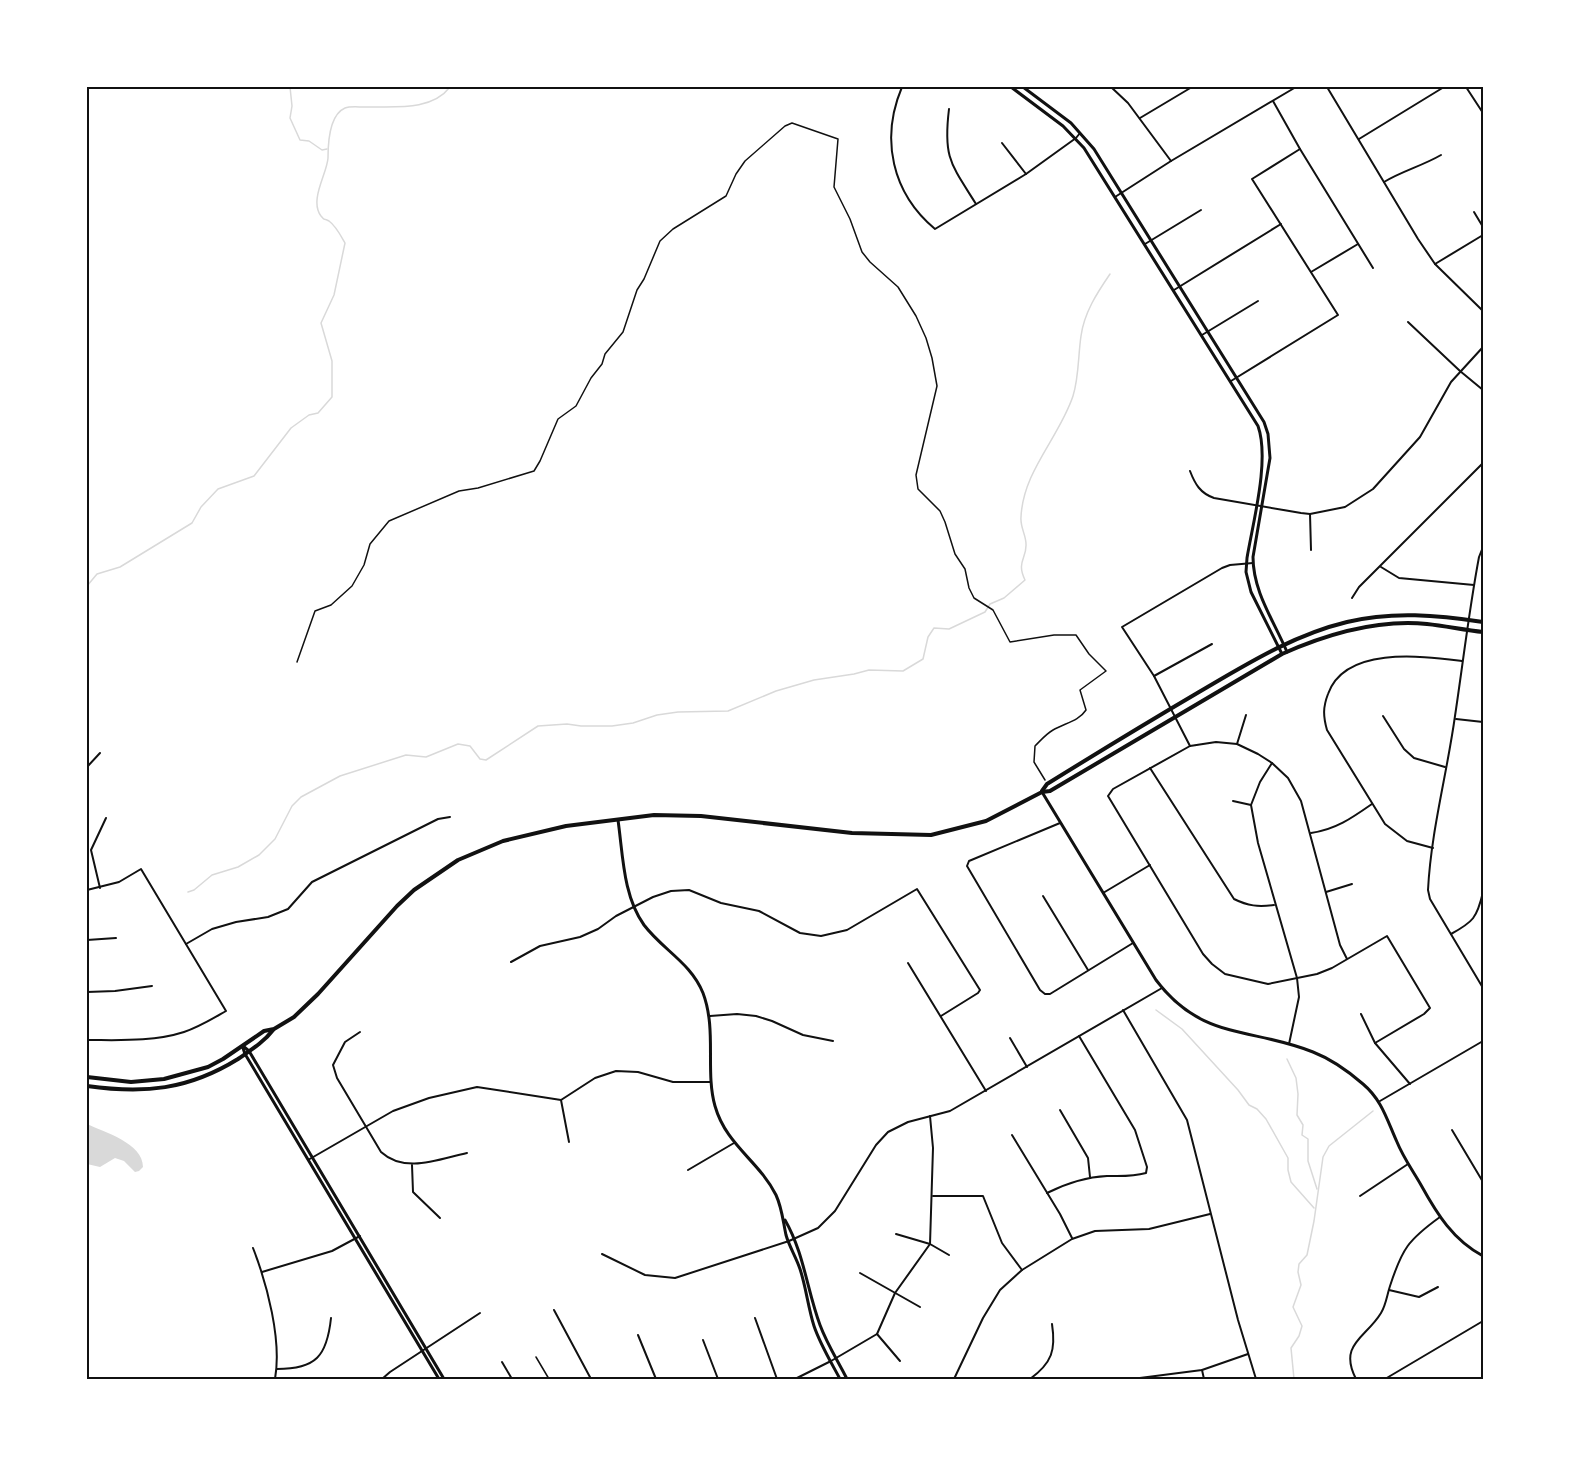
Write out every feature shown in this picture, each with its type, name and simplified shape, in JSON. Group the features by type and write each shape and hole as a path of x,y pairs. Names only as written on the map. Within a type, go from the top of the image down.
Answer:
{"main road":[{"path":"1041,792 1047,784 1283,644 1341,624 1405,615 1435,615 1483,622"},
{"path":"87,1077 131,1082 164,1079 208,1066 264,1031 273,1029 294,1017 414,890 458,860 503,841 566,826 654,815 701,816 852,833 931,834 986,821 1041,792 1050,790 1285,653 1321,638 1378,625 1427,624 1483,632"},
{"path":"87,1086 128,1091 164,1088 209,1075 266,1040 273,1029"}],"street":[{"path":"902,87 891,122 890,144 893,162 898,179 910,202 921,217 935,229 1026,174 1080,133"},
{"path":"1011,87 1063,126 1089,155 1254,418 1261,436 1263,459 1246,572 1251,592 1278,646 1285,653"},
{"path":"1023,87 1071,123 1094,149 1260,415 1268,434 1270,458 1253,563 1258,589 1285,653"},
{"path":"1111,87 1123,97 1171,161"},
{"path":"1140,118 1192,87"},
{"path":"1116,197 1171,161 1296,87"},
{"path":"1327,87 1435,264 1483,311"},
{"path":"1358,139 1444,87"},
{"path":"1466,87 1483,112"},
{"path":"1273,101 1373,268"},
{"path":"949,109 946,136 949,158 976,204"},
{"path":"1002,144 1026,174"},
{"path":"1231,381 1338,315 1252,178 1300,149"},
{"path":"1384,182 1397,174 1422,166 1440,155"},
{"path":"1145,244 1201,210"},
{"path":"1474,212 1483,227"},
{"path":"1174,290 1281,224"},
{"path":"1435,264 1483,235"},
{"path":"1311,272 1358,244"},
{"path":"1202,335 1258,301"},
{"path":"1408,322 1483,390"},
{"path":"1190,471 1198,488 1206,496 1262,508 1310,514 1346,507 1373,489 1420,437 1444,393 1460,371 1483,347"},
{"path":"1352,598 1359,587 1483,463"},
{"path":"1310,514 1311,550"},
{"path":"1483,547 1479,556 1466,630 1455,719 1445,767 1428,890 1430,899 1483,988"},
{"path":"1190,746 1154,676 1122,627 1222,568 1253,563"},
{"path":"1381,567 1399,578 1474,585"},
{"path":"1154,676 1212,644"},
{"path":"1433,848 1407,841 1385,824 1327,730 1323,717 1324,705 1332,683 1346,668 1366,661 1403,657 1462,661"},
{"path":"1237,744 1246,716"},
{"path":"1383,716 1404,749 1414,759 1445,767"},
{"path":"1455,719 1483,722"},
{"path":"1347,958 1340,945 1301,801 1295,788 1281,770 1272,763 1237,744 1216,742 1190,746 1113,789 1108,796 1203,954 1225,974 1268,984 1317,974 1347,958 1387,936 1430,1008 1424,1014 1375,1043"},
{"path":"87,767 100,753"},
{"path":"1272,763 1260,782 1251,805 1274,905 1297,978 1299,997 1289,1044"},
{"path":"1150,768 1233,899 1245,905 1257,907 1274,905"},
{"path":"1041,792 1162,988 1187,1012 1204,1022 1314,1052 1349,1072 1380,1101 1408,1164 1440,1217 1456,1237 1483,1256"},
{"path":"1233,801 1251,805"},
{"path":"1311,833 1324,832 1342,825 1372,804"},
{"path":"186,944 212,929 236,922 268,917 288,909 312,882 438,819 450,817"},
{"path":"100,888 91,850 106,818"},
{"path":"618,820 628,888 634,908 648,929 691,971 703,992 710,1016 714,1104 724,1129 767,1179 777,1198 789,1241 800,1268 814,1326 840,1379"},
{"path":"1060,822 969,861 967,866 1040,990 1045,994 1050,994 1133,943"},
{"path":"1103,893 1150,865"},
{"path":"87,890 119,882 141,869 226,1011 183,1032 133,1041 87,1040"},
{"path":"1326,892 1352,885"},
{"path":"511,963 540,946 580,937 662,893 676,890 689,890 721,903 762,912 802,934 824,936 850,928 917,890 980,992 941,1016"},
{"path":"1451,934 1470,923 1479,908 1483,892"},
{"path":"1043,896 1088,970"},
{"path":"87,940 116,938"},
{"path":"908,963 986,1091"},
{"path":"1479,980 1483,978"},
{"path":"87,992 152,986"},
{"path":"602,1254 645,1275 675,1278 789,1241 818,1228 835,1211 876,1145 888,1132 908,1122 950,1111 1162,988"},
{"path":"1123,1010 1187,1120 1210,1214 1256,1379"},
{"path":"710,1016 737,1014 756,1016 806,1036 833,1041"},
{"path":"1361,1014 1375,1043 1410,1084"},
{"path":"360,1032 345,1042 333,1065 337,1078 381,1152 390,1160 402,1164 467,1153"},
{"path":"1047,1193 1067,1183 1090,1177 1134,1177 1146,1173 1147,1167 1135,1130 1080,1036"},
{"path":"1010,1038 1027,1067"},
{"path":"1380,1101 1483,1041"},
{"path":"243,1046 249,1051 444,1379"},
{"path":"243,1046 245,1054 439,1379"},
{"path":"308,1160 402,1107 477,1087 561,1100 596,1078 622,1071 638,1072 673,1082 712,1082"},
{"path":"561,1100 569,1142"},
{"path":"1060,1110 1088,1158 1090,1177"},
{"path":"795,1379 877,1334 895,1293 930,1244 933,1148 930,1116"},
{"path":"1452,1130 1483,1182"},
{"path":"1012,1135 1072,1239"},
{"path":"688,1170 734,1143"},
{"path":"412,1164 413,1192 440,1218"},
{"path":"1360,1196 1408,1164"},
{"path":"933,1196 983,1196 1002,1243 1022,1270"},
{"path":"954,1379 982,1318 1000,1290 1022,1270 1072,1239 1095,1231 1149,1229 1210,1214"},
{"path":"1356,1379 1349,1360 1354,1344 1382,1312 1404,1248 1416,1234 1440,1217"},
{"path":"784,1219 806,1269 820,1324 847,1379"},
{"path":"896,1234 930,1244 949,1255"},
{"path":"262,1272 332,1251 360,1236"},
{"path":"252,1248 262,1272 273,1327 277,1369 275,1379"},
{"path":"860,1273 920,1307"},
{"path":"1389,1290 1419,1297 1438,1287"},
{"path":"554,1310 591,1379"},
{"path":"382,1379 480,1313"},
{"path":"277,1369 300,1367 317,1358 328,1342 331,1318"},
{"path":"755,1318 777,1379"},
{"path":"1385,1379 1483,1321"},
{"path":"1030,1379 1048,1362 1053,1352 1052,1324"},
{"path":"877,1334 900,1361"},
{"path":"638,1335 656,1379"},
{"path":"703,1340 718,1379"},
{"path":"1132,1379 1202,1370 1248,1354"},
{"path":"502,1362 512,1379"},
{"path":"1202,1370 1204,1379"}],"lane":[{"path":"297,662 315,611 331,605 352,586 364,565 370,544 389,521 459,491 478,488 534,471 558,419 576,406 591,378 602,364 605,354 622,332 637,290 660,240 673,229 726,196 745,161 785,126 792,123 838,139 834,187 850,219 862,252 898,287 926,338 937,386 916,475 918,486 926,499 940,511 956,554 965,569 969,588 974,598 993,610 1010,642 1054,635 1076,635 1089,654 1106,671 1080,690 1086,710 1082,716 1044,736 1035,746 1034,762 1045,780"},
{"path":"536,1357 549,1379"}],"shaded area":[{"path":"87,1124 130,1145 137,1151 143,1167 135,1172 124,1161 115,1158 100,1167 87,1164"}],"waterway":[{"path":"290,87 292,106 290,118 300,140 309,141 322,150 327,149"},
{"path":"87,586 97,574 120,567 192,523 201,507 218,489 254,476 291,428 309,415 318,413 332,397 332,361 321,323 334,295 345,243 334,226 321,216 317,202 327,164 329,137 333,123 340,112 347,107 399,107 422,104 442,95 450,87"},
{"path":"188,892 194,890 212,875 238,867 259,855 275,839 292,806 301,797 340,776 406,755 426,757 458,744 470,746 480,759 486,760 538,726 567,724 612,726 678,712 728,711 776,691 814,680 869,670 903,671 923,659 928,637 934,628 949,629 985,612 990,604 1004,598 1025,580 1022,569 1026,549 1021,521 1023,500 1035,470 1073,396 1085,319 1110,274"},
{"path":"1156,1010 1182,1029 1249,1105 1257,1109 1266,1119 1288,1158 1291,1182 1314,1208"},
{"path":"1287,1059 1296,1078 1297,1115 1303,1125 1302,1135 1308,1139 1308,1161 1317,1189"},
{"path":"1294,1379 1291,1348 1302,1326 1293,1307 1301,1285 1299,1264 1307,1255 1314,1221 1323,1157 1329,1146 1373,1111"}]}
